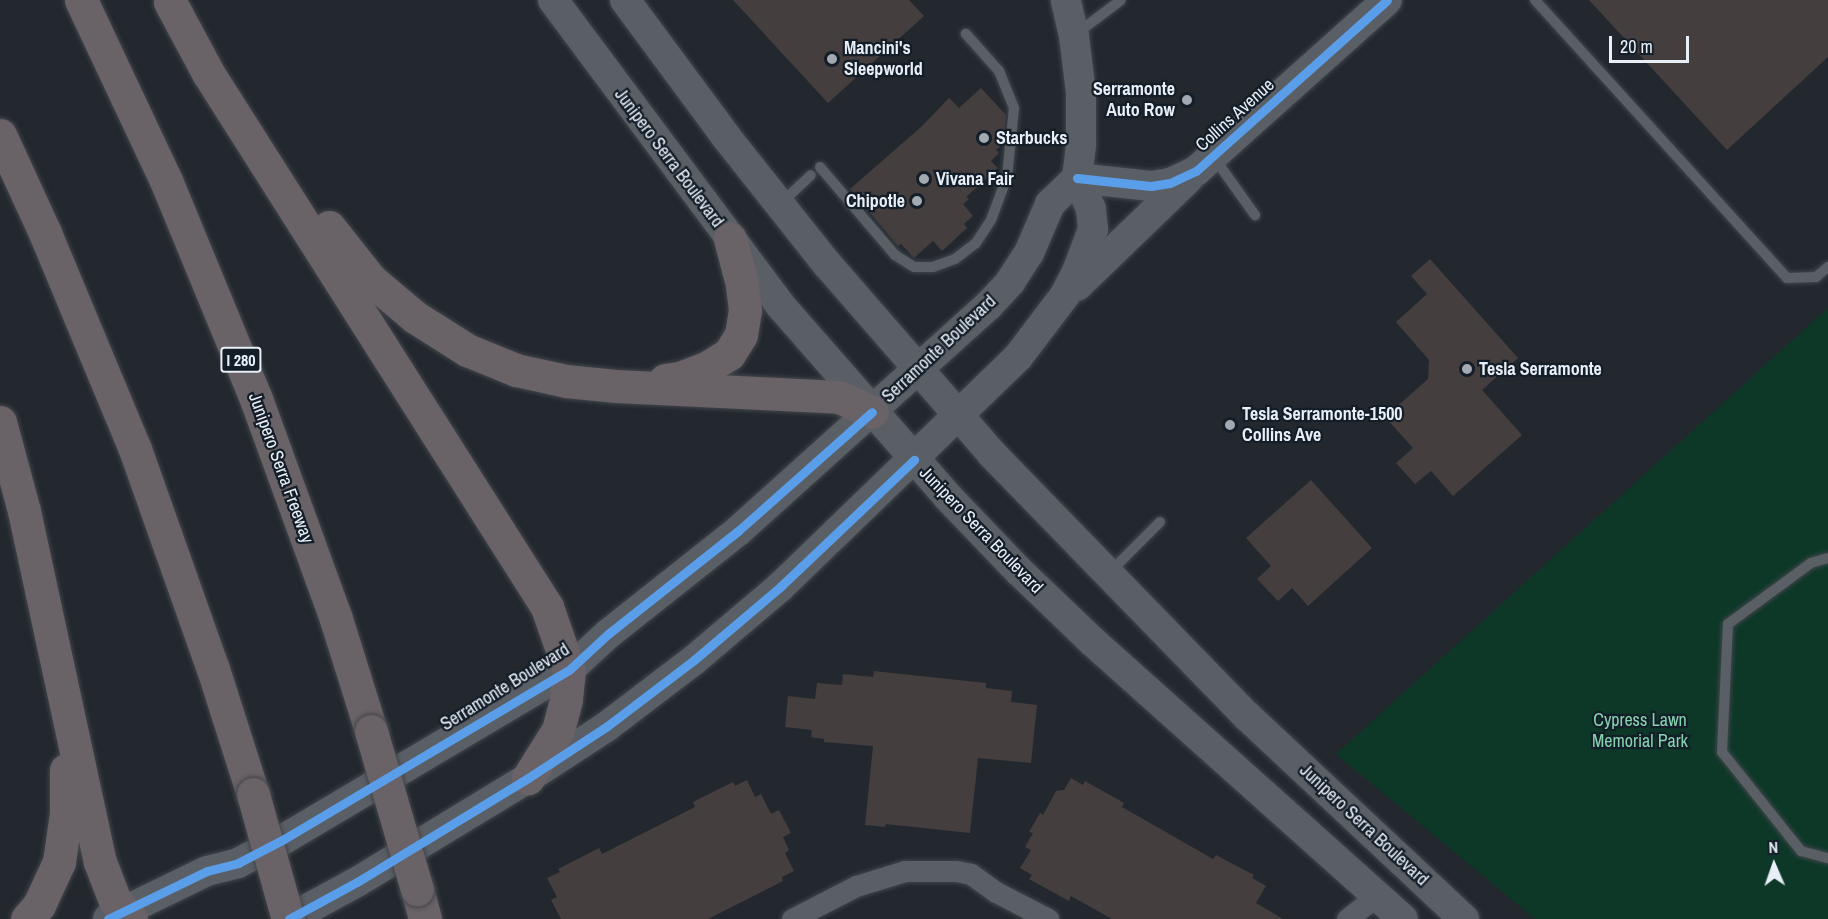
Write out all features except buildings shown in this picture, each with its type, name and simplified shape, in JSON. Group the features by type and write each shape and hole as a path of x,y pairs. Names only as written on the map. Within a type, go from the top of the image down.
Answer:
{"highway":[{"name":"Junipero Serra Freeway","path":"81,0 167,183 222,312 299,513 370,731 421,904"},
{"path":"170,1 221,64 340,243 370,279 391,298 440,334 490,360 542,376 591,384 839,397 872,412"},
{"path":"170,1 208,73 540,592 554,623 569,670 566,700 558,730 528,778"},
{"path":"0,135 45,233 135,449 213,669 253,794 289,919"},
{"path":"591,384 643,383 680,378 708,367 729,354 741,335 745,310 742,284 730,239"},
{"path":"0,423 24,511 100,862 120,917"},
{"path":"27,919 39,904 58,862 66,813 64,702"}],"main road":[{"name":"Junipero Serra Boulevard","path":"553,0 780,305 914,460 1019,571 1092,641 1403,919"},
{"name":"Junipero Serra Boulevard","path":"625,0 779,205 959,417 1248,717 1464,919"},
{"path":"1057,308 1078,269 1093,229 1091,209 1077,178 1082,110 1074,36 1066,0"},
{"name":"Collins Avenue","path":"1077,178 1150,186 1170,183 1205,164 1387,0"},
{"path":"289,919 357,882 528,778 606,727 694,660 780,587 959,417 1010,366 1057,308 1205,164"},
{"name":"Serramonte Boulevard","path":"120,917 207,872 238,863 284,838 569,670 608,634 738,531 988,306 1010,282 1029,253 1050,204 1077,178"}],"street":[{"path":"792,919 856,886 904,871 956,871 971,874 996,892 1048,919"},
{"path":"1347,919 1376,896"}],"lane":[{"path":"1074,36 1121,0"},
{"path":"1534,0 1787,278 1816,278 1828,267"},
{"path":"820,167 895,255 914,267 933,267 955,260 976,243 991,220 1007,177 1014,108 999,71 966,34"},
{"path":"1205,164 1255,215"},
{"path":"779,205 810,175"},
{"path":"1109,574 1160,522"},
{"path":"1828,558 1811,563 1728,624 1722,752 1801,850 1828,858"}],"green space":[{"name":"Cypress Lawn Memorial Park","path":"1828,308 1828,919 1535,919 1336,754"}],"cycle path":[{"path":"1077,178 1151,186 1170,183 1196,171 1387,0"},
{"path":"108,919 207,871 238,863 284,839 569,670 608,634 738,531 872,412"},
{"path":"289,919 357,882 528,778 606,727 694,660 780,587 914,460"}],"place":[{"name":"Mancini's Sleepworld","path":"832,59"},
{"name":"Serramonte Auto Row","path":"1187,100"},
{"name":"Starbucks","path":"984,138"},
{"name":"Vivana Fair","path":"924,179"},
{"name":"Chipotle","path":"917,201"},
{"name":"Tesla Serramonte","path":"1467,369"},
{"name":"Tesla Serramonte-1500 Collins Ave","path":"1230,425"}]}
